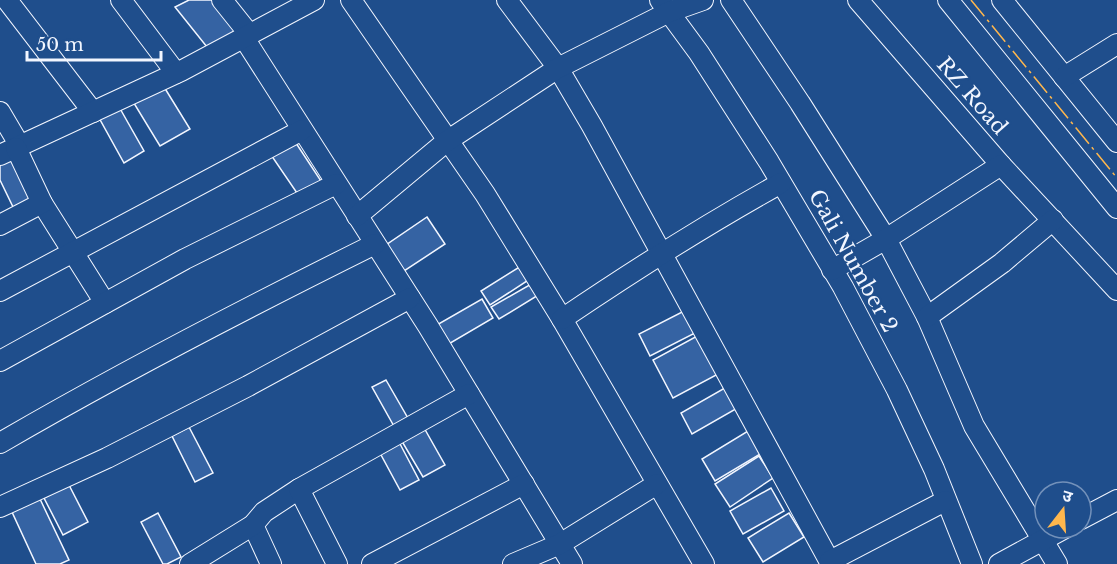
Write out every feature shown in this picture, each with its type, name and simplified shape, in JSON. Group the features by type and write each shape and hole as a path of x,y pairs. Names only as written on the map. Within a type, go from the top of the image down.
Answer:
{"street":[{"path":"7,0 93,112"},
{"path":"121,0 176,73"},
{"path":"222,0 247,36 302,130 410,298 572,564"},
{"path":"351,0 485,194 562,320 704,564"},
{"path":"507,0 558,69 662,253 830,562 945,501"},
{"path":"357,216 447,141 558,69 664,6 703,0"},
{"path":"731,0 800,103 886,239 927,317 974,426 1033,523"},
{"name":"RZ Road","path":"858,0 1001,165 1117,290"},
{"path":"948,0 1117,208"},
{"path":"1002,0 1117,142"},
{"path":"12,150 176,73 247,36 303,3"},
{"name":"Gali Number 2","path":"664,6 699,53 781,183 832,270 901,400 934,469 972,564"},
{"path":"1064,77 1117,45"},
{"path":"0,112 12,150 42,203 105,303"},
{"path":"0,291 302,130"},
{"path":"832,270 886,239 1001,165"},
{"path":"562,320 716,219 781,183"},
{"path":"0,361 185,259 336,184"},
{"path":"0,225 42,203"},
{"path":"927,317 1002,263 1053,220"},
{"path":"0,443 71,402 263,300 375,244"},
{"path":"0,507 106,458 248,386 410,298"},
{"path":"190,564 253,525 264,512 299,489 469,394"},
{"path":"372,564 524,484"},
{"path":"513,564 560,544 657,484"},
{"path":"299,489 337,564"},
{"path":"1093,513 1117,500"},
{"path":"253,525 271,564"},
{"path":"1008,562 1043,540 1057,564"}],"building":[{"path":"189,0 215,0 239,31 211,52 175,7"},
{"path":"161,82 190,129 160,146 132,100"},
{"path":"118,105 144,151 124,163 98,116"},
{"path":"292,137 321,181 299,196 269,152"},
{"path":"15,152 37,200 15,211 0,180 0,159"},
{"path":"427,217 445,244 401,273 383,247"},
{"path":"521,266 530,279 490,305 481,291"},
{"path":"533,283 540,294 499,319 491,307"},
{"path":"482,299 493,318 447,345 435,326"},
{"path":"686,310 697,332 650,356 639,334"},
{"path":"699,335 720,373 673,398 653,360"},
{"path":"386,380 409,420 395,428 372,387"},
{"path":"730,385 741,406 692,434 681,413"},
{"path":"423,426 445,465 423,477 400,438"},
{"path":"189,427 213,473 195,482 172,436"},
{"path":"748,431 762,453 715,481 702,459"},
{"path":"399,442 419,480 400,490 380,453"},
{"path":"759,456 773,478 730,507 715,484"},
{"path":"69,485 88,522 63,535 44,498"},
{"path":"771,488 784,511 743,534 730,511"},
{"path":"40,499 69,560 60,564 36,564 12,512"},
{"path":"158,513 181,557 167,564 163,564 141,522"},
{"path":"789,513 804,537 763,562 748,538"}],"power":[{"path":"971,0 1117,178"}]}
